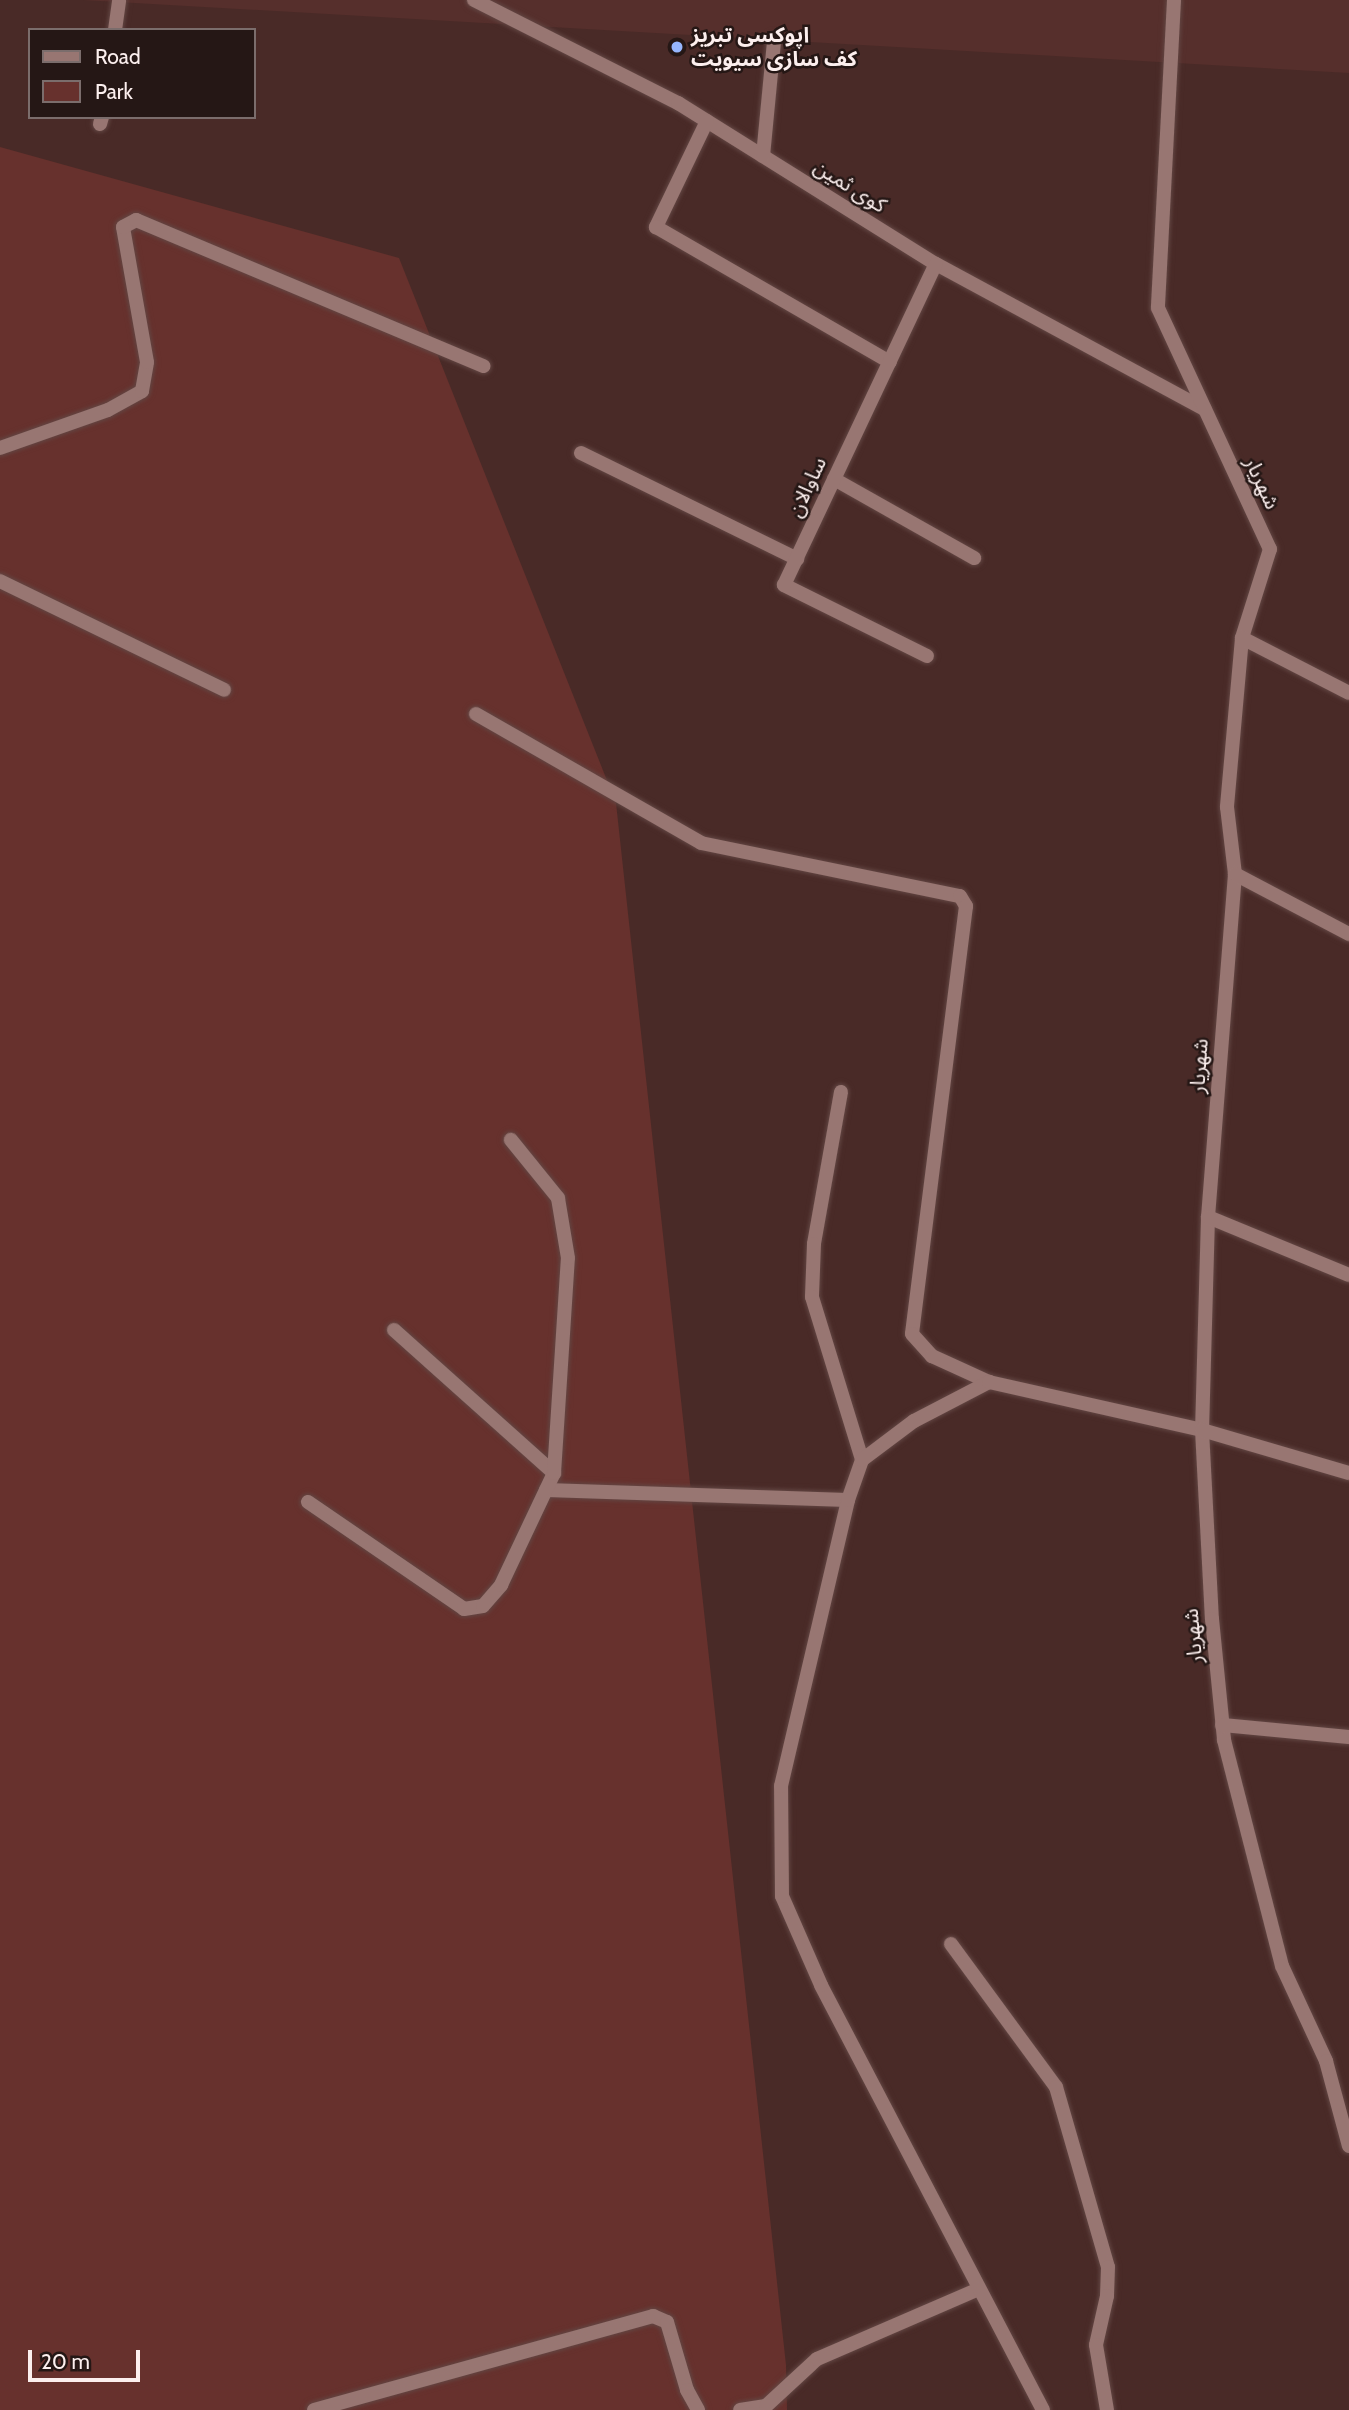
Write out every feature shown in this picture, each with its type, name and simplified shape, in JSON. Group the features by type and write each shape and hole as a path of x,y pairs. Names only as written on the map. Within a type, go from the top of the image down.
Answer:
{"street":[{"path":"115,28 119,0"},
{"name":"کوی ثمین","path":"474,0 707,121 936,264 1204,409"},
{"name":"شهریار","path":"1174,0 1158,308 1270,549 1242,638 1227,807 1235,874 1208,1217 1202,1430 1222,1725 1282,1966 1326,2061 1349,2146"},
{"path":"763,156 774,41"},
{"path":"707,121 656,227 890,362"},
{"path":"0,448 108,410 142,391 147,362 123,227 136,220 484,366"},
{"name":"ساوالان","path":"927,656 784,584 936,264"},
{"path":"581,453 797,559"},
{"path":"834,479 974,558"},
{"path":"0,581 224,690"},
{"path":"1242,638 1349,694"},
{"path":"476,714 701,843 960,896 966,906 912,1334 932,1356 989,1382 1202,1430 1349,1473"},
{"path":"1235,874 1349,934"},
{"path":"841,1092 814,1244 812,1297 862,1460"},
{"path":"307,1502 464,1609 483,1606 501,1585 554,1473 568,1258 558,1198 511,1140"},
{"path":"1208,1217 1349,1275"},
{"path":"394,1330 554,1473"},
{"path":"989,1382 914,1421 862,1460 848,1500 781,1786 782,1896 821,1985 1043,2410"},
{"path":"546,1490 848,1500"},
{"path":"1222,1725 1349,1737"},
{"path":"951,1944 1056,2087 1108,2267 1107,2296 1096,2345 1100,2387 1107,2410"},
{"path":"740,2410 766,2406 817,2359 979,2289"},
{"path":"314,2410 653,2316 667,2322 687,2390 698,2410"}],"shaded area":[{"path":"83,0 1349,0 1349,73"}],"green space":[{"path":"0,147 399,258 616,803 786,2365 787,2410 0,2410"}],"place":[{"name":"اپوکسی تبریز کف سازی سیویت","path":"677,47"}]}
